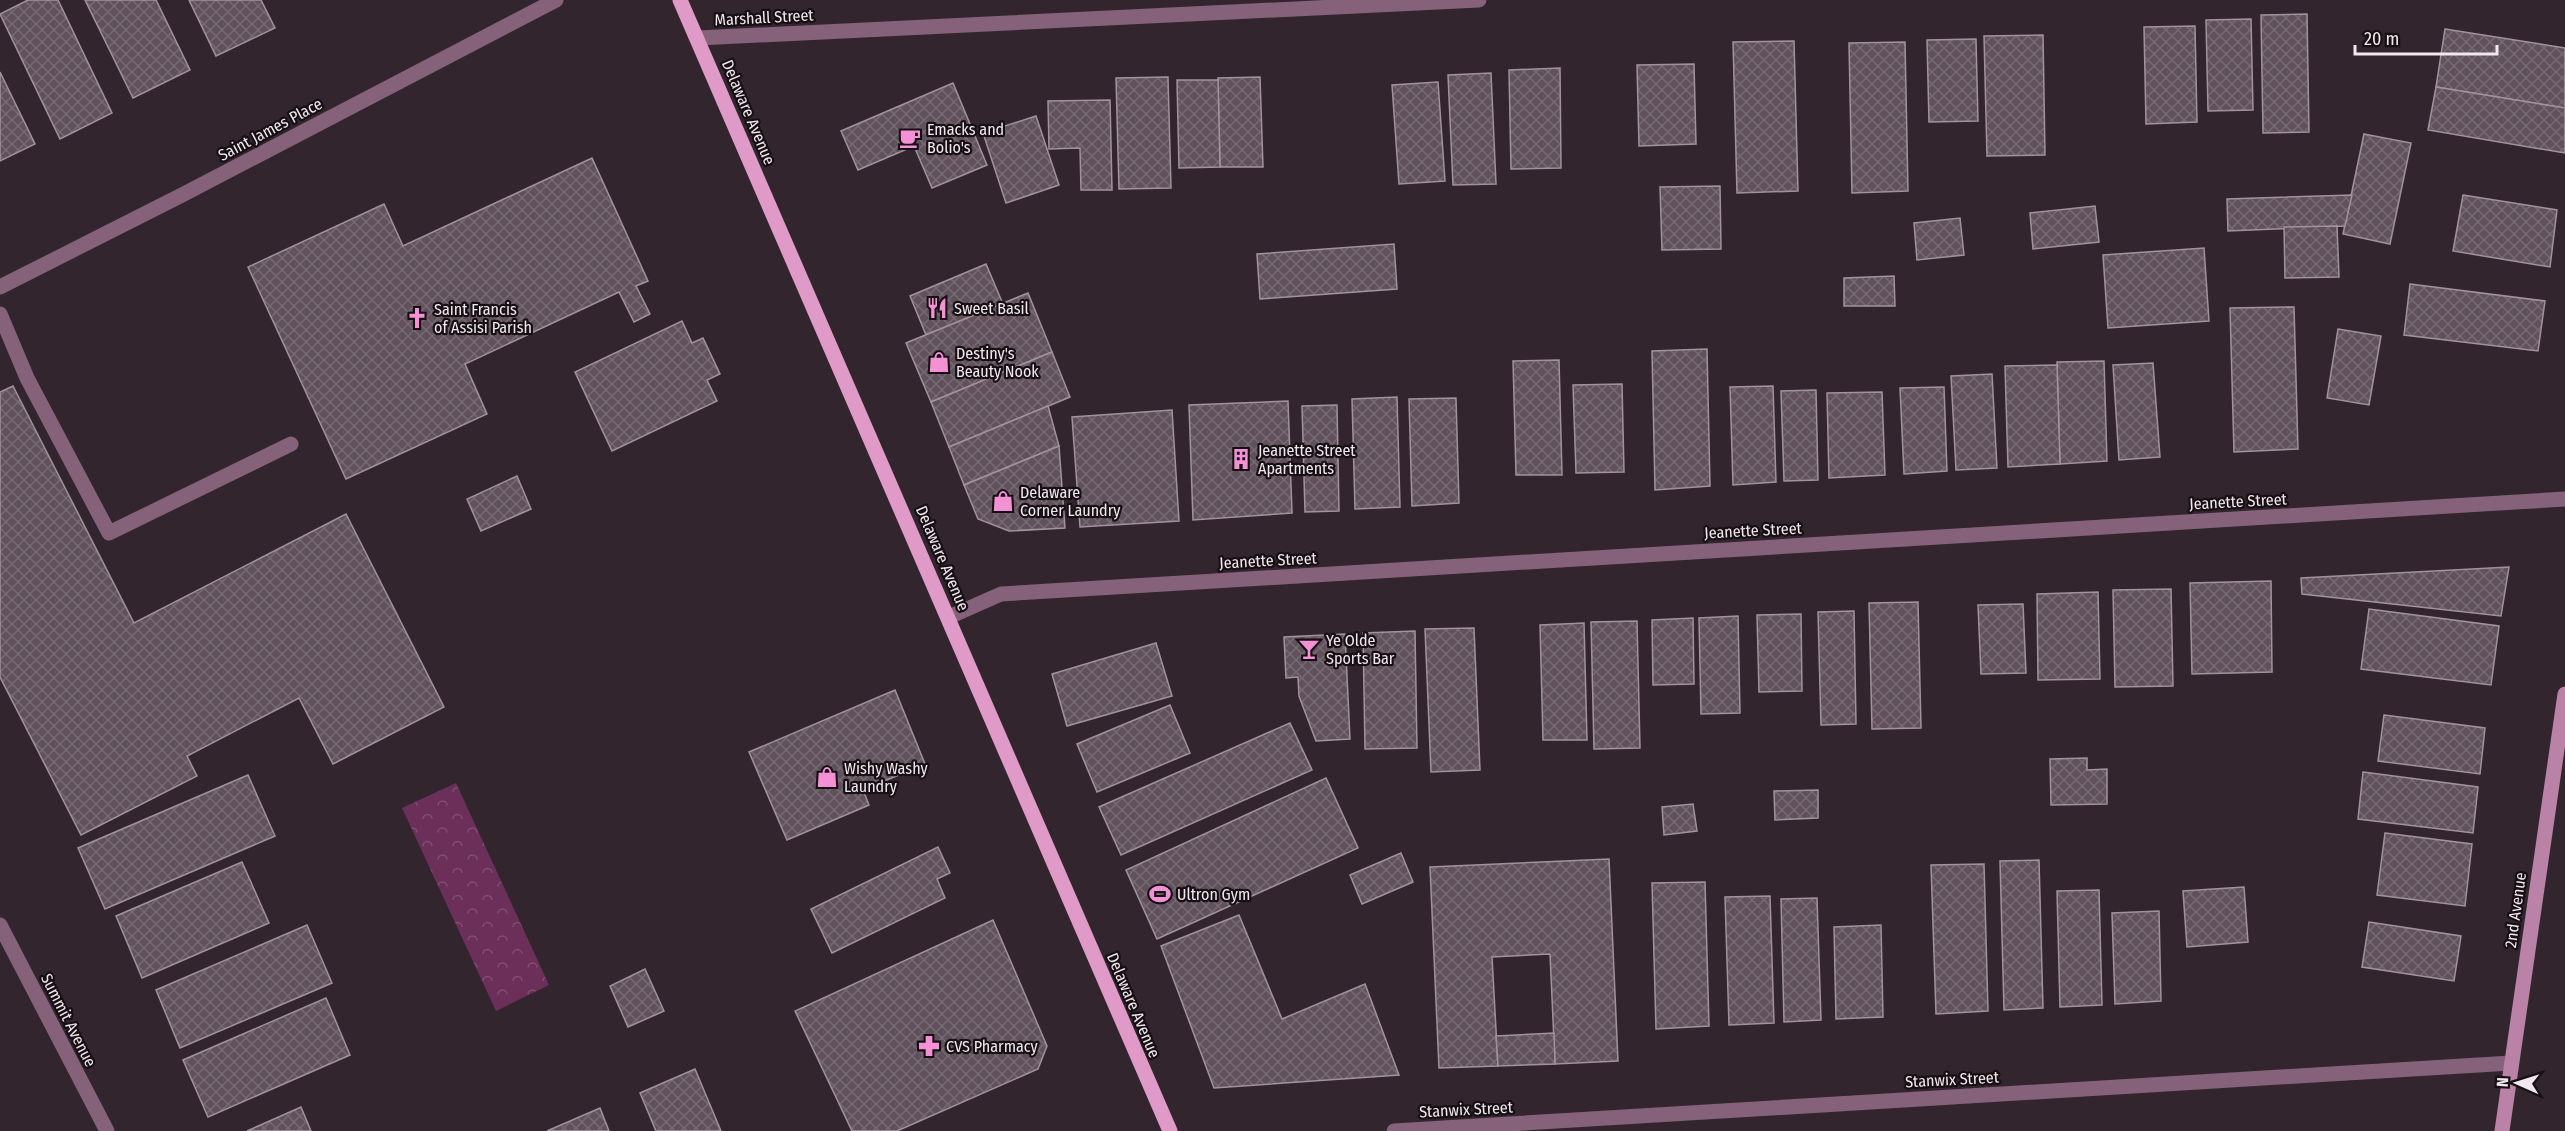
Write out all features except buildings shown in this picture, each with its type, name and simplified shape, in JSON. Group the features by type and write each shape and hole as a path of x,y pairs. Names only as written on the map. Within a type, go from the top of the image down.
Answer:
{"main road":[{"name":"Delaware Avenue","path":"680,0 1170,1131"}],"street":[{"name":"Saint James Place","path":"0,287 556,0"},
{"name":"Marshall Street","path":"698,38 1479,0"},
{"path":"0,314 27,378 109,532 291,444"},
{"name":"Jeanette Street","path":"949,617 1001,594 2565,499"},
{"name":"2nd Avenue","path":"2502,1131 2565,694"},
{"name":"Summit Avenue","path":"0,925 107,1131"},
{"name":"Stanwix Street","path":"1394,1131 2511,1063"}],"green space":[{"path":"456,783 549,985 496,1011 402,808"}],"place":[{"name":"Emacks and Bolio's","path":"910,138"},
{"name":"Sweet Basil","path":"937,308"},
{"name":"Saint Francis of Assisi Parish","path":"417,318"},
{"name":"Destiny's Beauty Nook","path":"939,362"},
{"name":"Jeanette Street Apartments","path":"1241,459"},
{"name":"Delaware Corner Laundry","path":"1003,501"},
{"name":"Ye Olde Sports Bar","path":"1309,649"},
{"name":"Wishy Washy Laundry","path":"827,777"},
{"name":"Ultron Gym","path":"1160,894"},
{"name":"CVS Pharmacy","path":"929,1046"}]}
